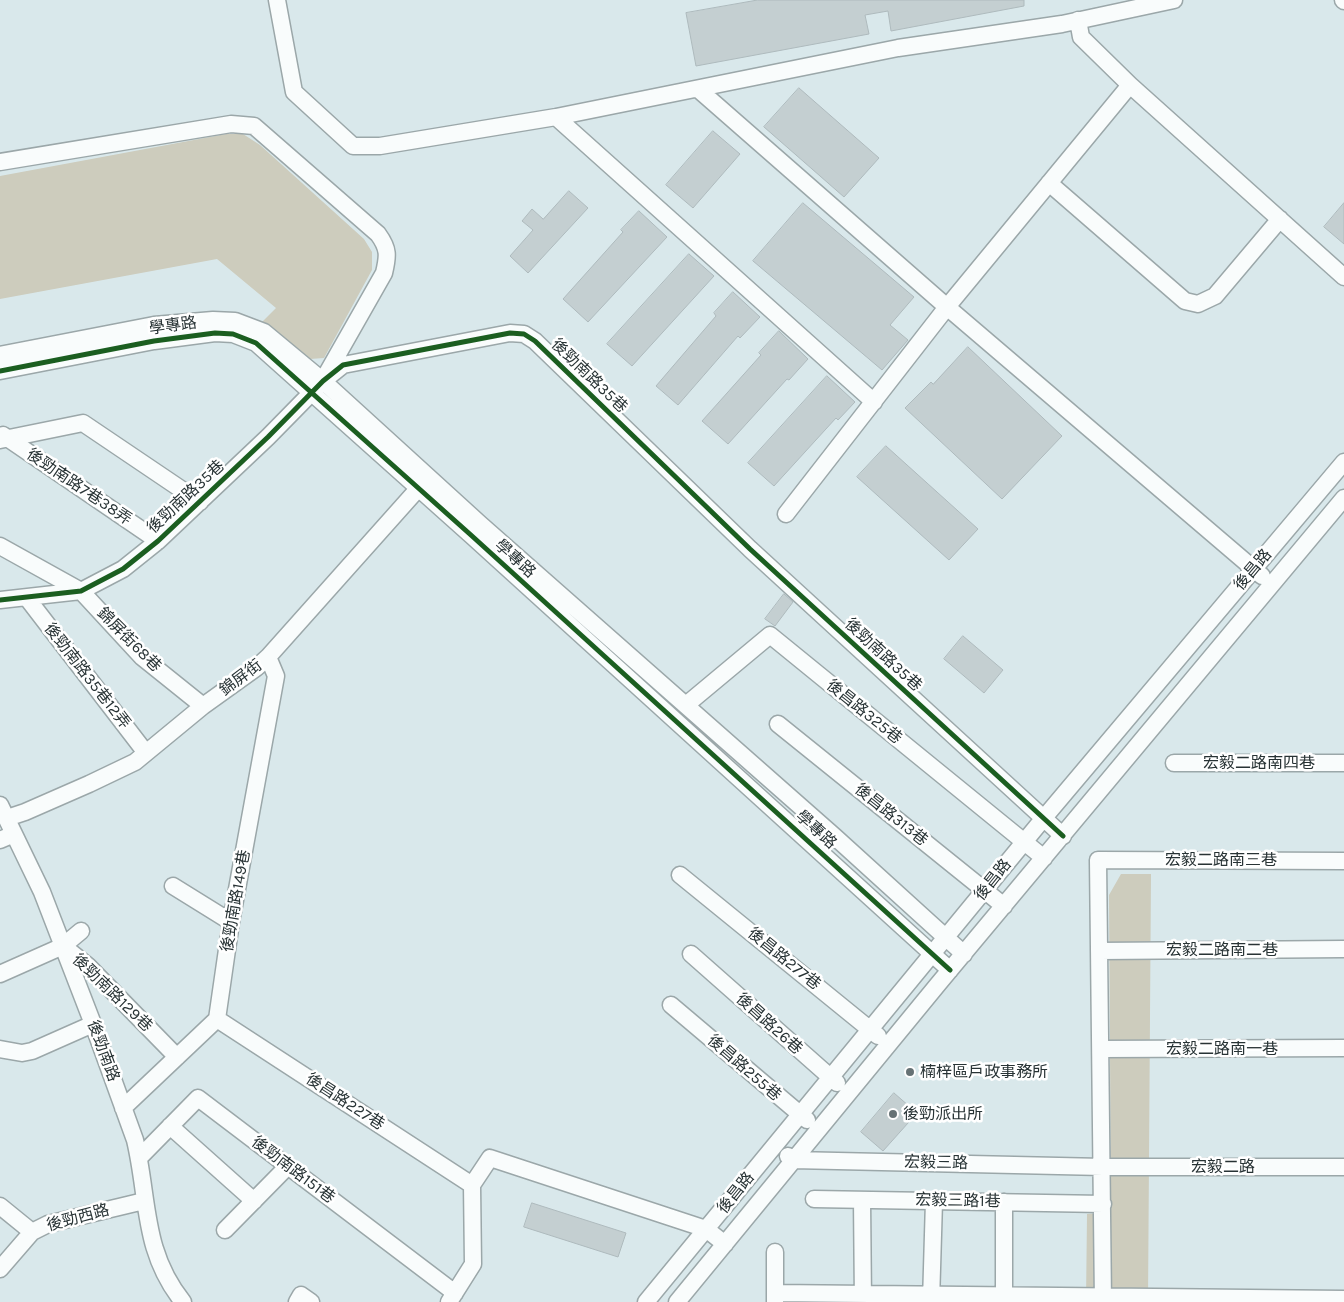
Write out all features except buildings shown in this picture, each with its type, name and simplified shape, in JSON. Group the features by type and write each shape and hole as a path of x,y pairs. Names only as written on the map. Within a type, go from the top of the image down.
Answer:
{"street":[{"path":"277,0 294,92 353,146 380,146 556,117 898,48 1078,20 1174,0"},
{"path":"1078,20 1081,36 1130,85 1344,277"},
{"path":"786,514 947,307 1130,85"},
{"path":"698,89 947,307 1272,584"},
{"path":"556,117 874,402"},
{"path":"0,162 231,124 254,126 378,234 386,246 387,260 384,273 317,387"},
{"path":"1049,183 1184,301 1198,304 1214,296 1280,219"},
{"name":"學專路","path":"0,355 154,325 213,320 235,322 264,332 317,387 423,482 950,970"},
{"name":"學專路","path":"0,371 154,341 215,333 233,334 256,343 317,387"},
{"name":"後勁南路35巷","path":"0,600 81,591 123,569 158,541 268,437 317,387 343,366 510,333 524,334 535,341 750,549 1063,836"},
{"path":"2,437 83,423 200,502"},
{"name":"後勁南路7巷38弄","path":"2,437 158,541"},
{"name":"後昌路","path":"646,1302 1023,843 1344,462"},
{"name":"學專路","path":"423,482 686,705 964,954"},
{"name":"錦屏街","path":"3,811 25,812 135,762 204,706 268,658 423,482"},
{"name":"後昌路","path":"678,1302 818,1129 1344,498"},
{"name":"錦屏街68巷","path":"0,546 81,591 142,657 204,706"},
{"name":"後勁南路35巷12弄","path":"27,598 146,753"},
{"name":"後昌路325巷","path":"686,705 770,635 1023,843 1044,858"},
{"name":"後勁南路149巷","path":"218,1019 231,922 276,676 268,658"},
{"name":"後昌路313巷","path":"778,724 1004,906"},
{"name":"宏毅二路南四巷","path":"1174,763 1344,763"},
{"name":"後勁南路","path":"3,811 7,837 42,892 93,1024 140,1158 144,1201 150,1235 166,1278 182,1302"},
{"name":"宏毅二路南三巷","path":"1100,951 1098,860 1344,860"},
{"name":"後昌路277巷","path":"680,875 889,1044"},
{"path":"172,886 231,922"},
{"name":"後勁南路129巷","path":"81,931 63,946 88,966 177,1057"},
{"path":"0,974 63,946"},
{"name":"宏毅二路南二巷","path":"1100,951 1344,949"},
{"path":"1100,951 1103,1299"},
{"name":"後昌路26巷","path":"691,954 830,1078 849,1092"},
{"name":"後昌路255巷","path":"672,1005 799,1115 818,1129"},
{"path":"123,1108 218,1019"},
{"name":"後昌路227巷","path":"218,1019 472,1185"},
{"path":"0,1049 22,1053 32,1051 93,1024"},
{"name":"宏毅二路南一巷","path":"1101,1049 1344,1048"},
{"name":"後勁南路151巷","path":"140,1158 198,1098 288,1166 452,1298"},
{"path":"170,1126 254,1201"},
{"path":"775,1144 793,1160"},
{"path":"452,1298 473,1264 472,1185 490,1158 706,1229 725,1244"},
{"name":"宏毅三路","path":"793,1160 1102,1167"},
{"path":"225,1230 288,1166"},
{"name":"宏毅二路","path":"1102,1167 1344,1167"},
{"name":"宏毅三路1巷","path":"814,1199 1103,1204"},
{"path":"862,1200 863,1298"},
{"name":"後勁西路","path":"0,1269 32,1232 48,1224 144,1201"},
{"path":"931,1298 934,1201"},
{"path":"1004,1202 1004,1299"},
{"path":"0,1206 32,1232"},
{"path":"775,1252 775,1297 1344,1299"}],"shaded area":[{"path":"226,134 243,134 260,145 364,239 372,252 372,270 324,358 310,359 262,322 276,308 217,259 0,299 0,176"},
{"path":"1121,874 1151,874 1148,1302 1086,1302 1087,1214 1111,1212 1109,895"}],"cycle path":[{"path":"0,371 154,341 215,333 233,334 256,343 472,536 950,970"},
{"path":"0,600 81,591 123,569 158,541 268,437 323,381 343,365 510,333 524,334 535,341 750,549 1063,836"}],"place":[{"name":"楠梓區戶政事務所","path":"910,1072"},
{"name":"後勁派出所","path":"893,1114"}]}
